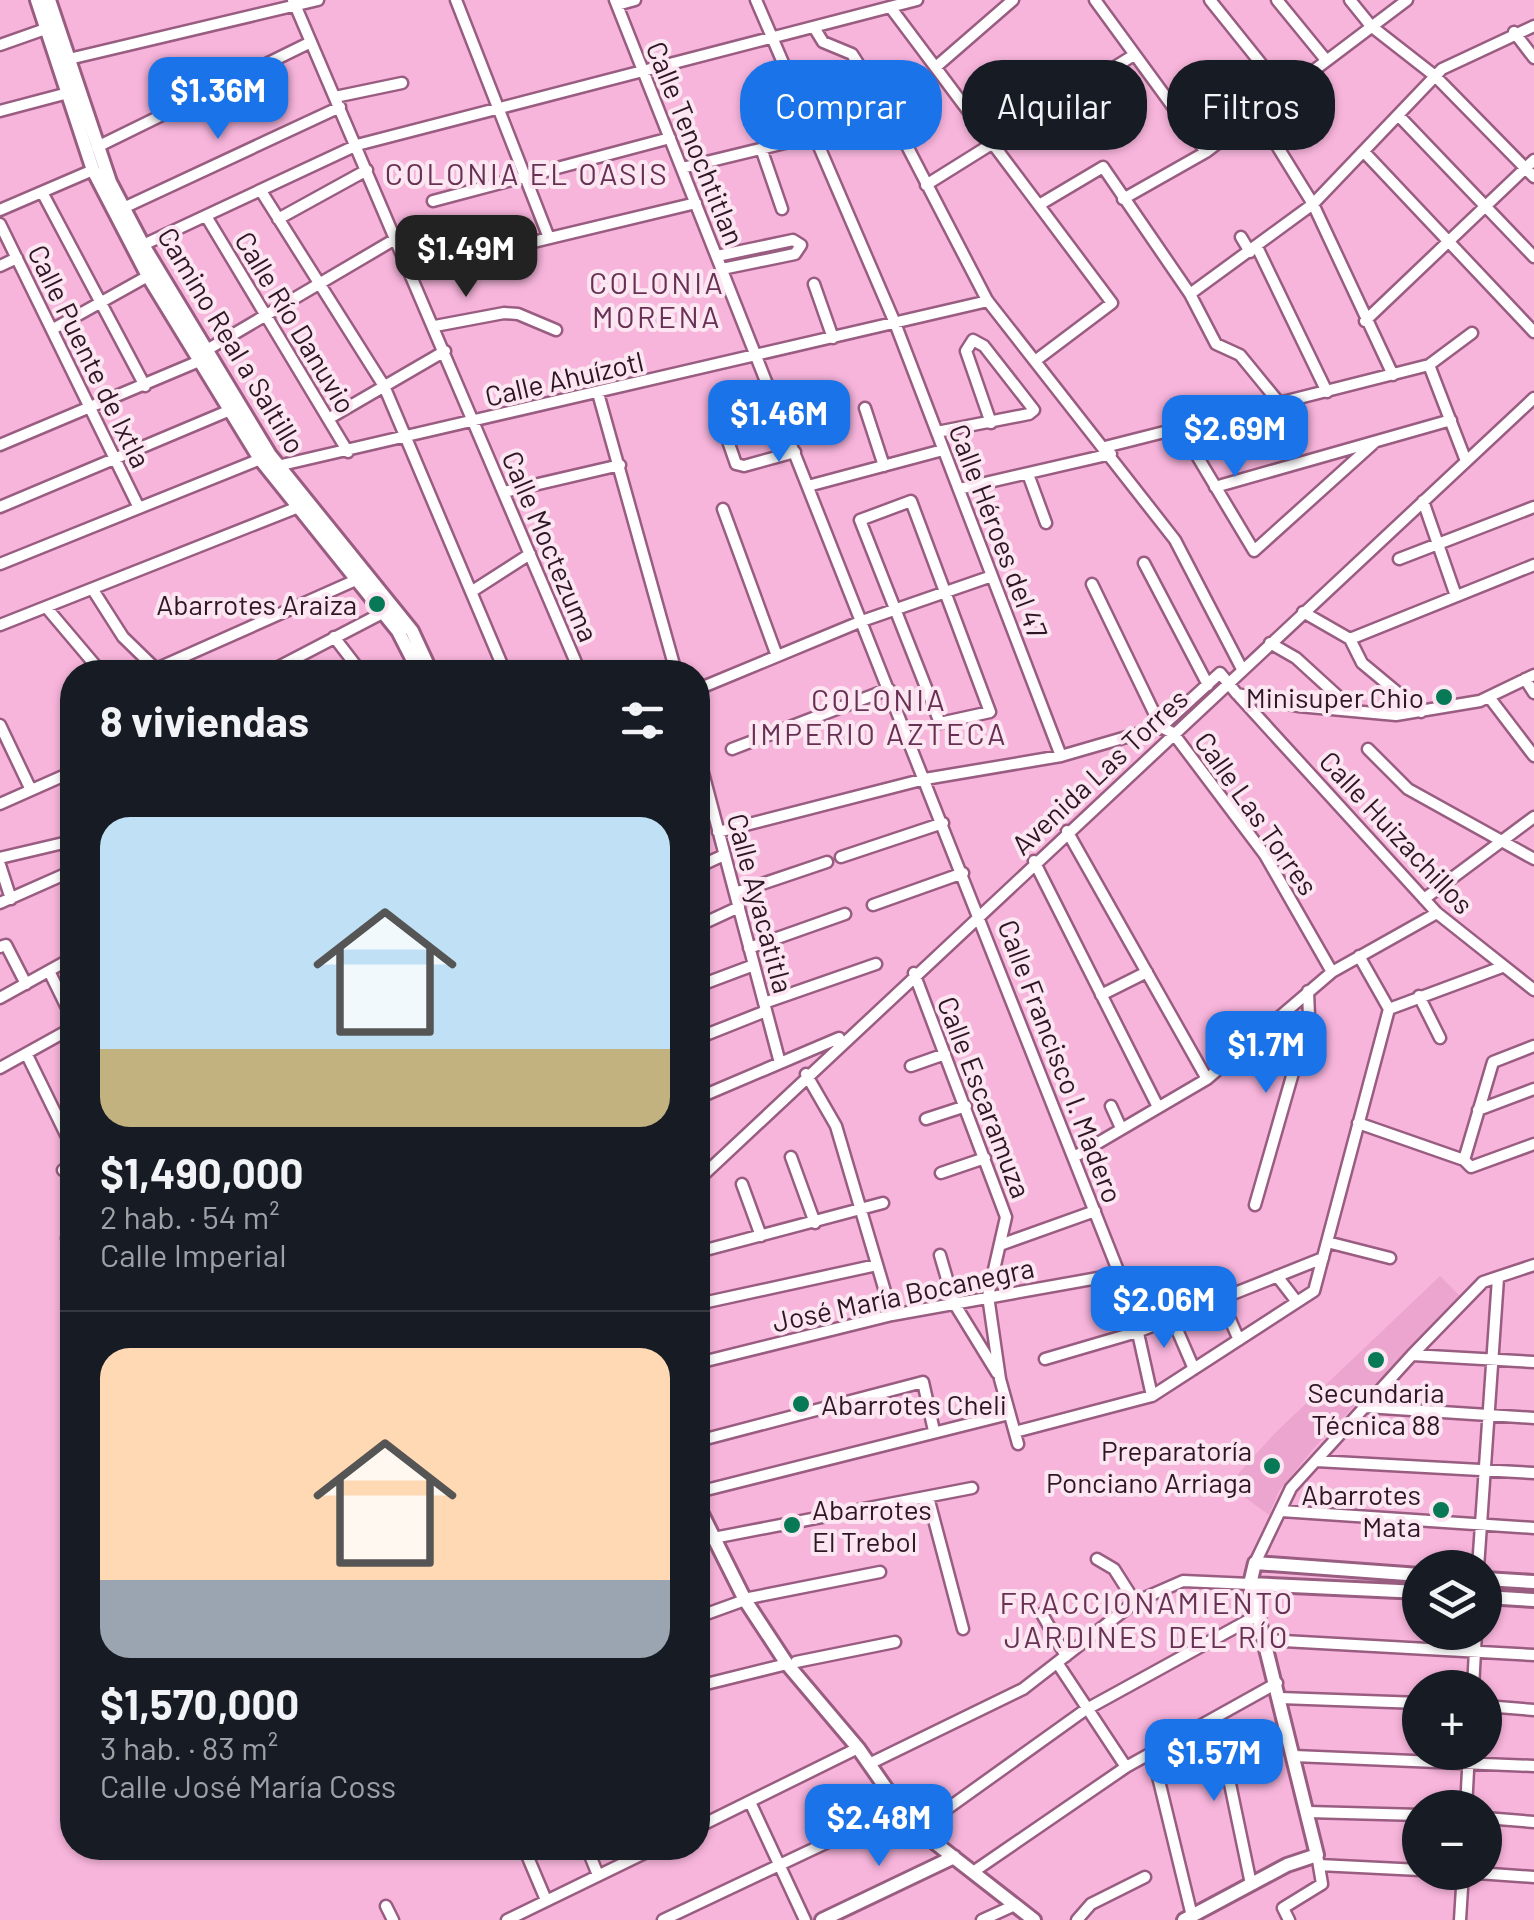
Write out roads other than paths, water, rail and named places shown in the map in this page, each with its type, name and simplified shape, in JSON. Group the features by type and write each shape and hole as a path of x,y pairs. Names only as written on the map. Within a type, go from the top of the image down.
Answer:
{"street":[{"name":"Camino Real a Saltillo","path":"37,0 69,58 119,210 148,276 268,462"},
{"name":"Camino Real a Saltillo","path":"49,0 68,93 93,170 144,245 228,411 388,610 414,660"},
{"path":"69,58 318,0"},
{"path":"456,0 549,238"},
{"path":"616,2 635,0"},
{"name":"Calle Héroes del 47","path":"756,0 783,60"},
{"path":"144,245 357,145 815,29 876,6 891,8 916,0"},
{"path":"942,62 1013,0"},
{"path":"1095,0 1206,152"},
{"path":"1210,0 1258,60"},
{"path":"1278,0 1326,60 1406,0"},
{"path":"1350,0 1371,26 1435,76 1529,163 1534,177"},
{"name":"Calle Tenochtitlan","path":"616,2 980,914"},
{"name":"Calle Moctezuma","path":"294,3 412,271 575,660"},
{"path":"891,8 933,60"},
{"path":"1190,294 1312,204 1452,61 1534,26"},
{"path":"0,45 53,27"},
{"path":"815,29 822,42 852,54 856,60"},
{"path":"1514,32 1534,58"},
{"path":"97,147 312,42"},
{"path":"1126,60 1134,55"},
{"path":"942,72 962,99"},
{"path":"119,210 338,102 402,83"},
{"path":"0,111 68,93"},
{"path":"1398,115 1534,256"},
{"path":"432,201 670,138"},
{"path":"682,168 766,150"},
{"name":"Calle Héroes del 47","path":"823,150 895,323 1061,756"},
{"path":"909,150 988,301 1175,540 1240,664"},
{"path":"926,184 978,150"},
{"path":"999,150 1112,303 1035,362"},
{"path":"1124,198 1209,150"},
{"path":"1279,150 1312,204 1393,374"},
{"path":"762,151 782,208"},
{"path":"1365,153 1534,332"},
{"path":"1365,321 1529,163"},
{"path":"1040,205 1103,167 1190,294 1216,344 1240,355 1281,405"},
{"path":"0,210 93,170"},
{"path":"278,219 368,170"},
{"path":"261,190 384,386 409,437 500,660"},
{"path":"42,192 145,386"},
{"path":"412,271 696,202"},
{"name":"Calle Río Danuvio","path":"206,216 348,452"},
{"name":"Calle Puente de Ixtla","path":"0,224 93,407 139,508"},
{"path":"1241,237 1254,249 1327,392"},
{"path":"0,445 145,386 397,238"},
{"path":"717,256 793,240 801,245 795,254 722,269"},
{"path":"0,266 18,258"},
{"path":"53,329 148,276"},
{"path":"814,284 833,338"},
{"name":"Calle Ahuízotl","path":"0,564 268,462 348,452 988,301"},
{"path":"435,326 504,312 556,330"},
{"path":"958,489 1028,474 1429,365 1472,333"},
{"path":"937,432 991,422 1034,410 984,346 973,340 966,351 991,422"},
{"path":"328,418 446,351"},
{"path":"1429,365 1466,460"},
{"path":"598,393 673,660"},
{"name":"Avenida Las Torres","path":"710,1168 1174,732 1224,678 1270,643 1534,398"},
{"path":"865,408 884,466"},
{"path":"0,507 228,411"},
{"path":"720,418 736,464 744,466 795,452"},
{"path":"1216,487 1451,420"},
{"path":"1181,430 1254,552 1375,442"},
{"path":"808,486 944,450"},
{"path":"504,492 620,465"},
{"path":"1028,474 1046,523"},
{"path":"911,501 990,712 940,723 894,610 860,520 911,501"},
{"path":"1423,501 1456,596"},
{"name":"Camino Real a Saltillo","path":"303,506 356,580 412,631 425,660"},
{"path":"0,625 303,506"},
{"path":"1399,559 1534,507"},
{"path":"723,510 777,656"},
{"path":"474,590 530,554"},
{"path":"1144,563 1208,684"},
{"path":"1350,639 1534,565"},
{"path":"710,683 862,621 992,576"},
{"path":"179,660 356,580"},
{"path":"1092,584 1161,726 1174,732"},
{"path":"93,590 123,637 145,660"},
{"path":"46,607 91,660"},
{"path":"291,660 388,610"},
{"path":"1303,612 1350,639 1362,663 1421,712"},
{"path":"334,637 351,660"},
{"path":"1270,643 1296,658 1354,711"},
{"path":"1237,694 1354,711 1421,712 1489,696 1530,677 1534,693"},
{"path":"718,832 925,779 1061,756 1161,726 1208,684 1224,678"},
{"name":"Calle Huizachillos","path":"1224,678 1436,912 1534,990"},
{"path":"732,749 889,689"},
{"path":"1489,696 1534,756"},
{"path":"0,725 4,744 31,790"},
{"name":"Calle Las Torres","path":"1174,732 1265,855 1332,972"},
{"path":"1368,748 1408,789 1534,859"},
{"path":"0,804 60,777"},
{"name":"Calle Ayacatitla","path":"710,801 780,1063"},
{"path":"1424,899 1534,817"},
{"path":"842,857 942,823"},
{"path":"1067,831 1207,1079"},
{"path":"60,844 0,862 6,901 60,876"},
{"path":"710,861 724,854"},
{"path":"735,893 827,862"},
{"path":"1034,862 1157,1105"},
{"path":"873,905 962,873"},
{"path":"710,920 738,907"},
{"path":"1074,1157 1207,1079 1332,972 1436,912"},
{"path":"750,948 845,914"},
{"name":"Calle Francisco I. Madero","path":"980,914 1120,1274 1152,1396"},
{"path":"3,946 26,984"},
{"path":"1152,1396 1314,1291 1389,1009 1359,956"},
{"path":"710,1032 876,964"},
{"path":"0,998 60,965"},
{"path":"710,982 754,965"},
{"path":"1389,1009 1502,967"},
{"path":"49,971 60,993"},
{"path":"1101,995 1147,972"},
{"name":"Calle Escaramuza","path":"914,974 1006,1217 988,1296 1000,1378 1016,1438 1152,1396"},
{"path":"1255,1205 1309,1017 1308,991"},
{"path":"1420,996 1440,1038"},
{"path":"710,1093 850,1033"},
{"path":"0,1068 60,1035"},
{"path":"1464,1160 1493,1062 1534,1046"},
{"path":"912,1066 945,1054"},
{"path":"28,1055 60,1122"},
{"path":"806,1074 836,1126 864,1210 892,1316"},
{"path":"1478,1110 1534,1089"},
{"path":"926,1119 966,1106"},
{"path":"1112,1106 1121,1128"},
{"path":"1358,1124 1464,1160 1471,1167 1534,1144"},
{"path":"791,1157 815,1223"},
{"path":"941,1173 985,1158"},
{"path":"742,1184 761,1236"},
{"path":"710,1249 883,1204"},
{"path":"1000,1244 1096,1211"},
{"path":"1327,1242 1390,1258"},
{"path":"940,1255 954,1303 1000,1378"},
{"path":"1045,1359 1137,1332 1323,1258"},
{"path":"710,1301 878,1265"},
{"path":"1288,1920 1283,1908 1322,1884 1279,1690 1250,1584 1255,1563 1291,1488 1412,1355 1483,1282 1534,1265"},
{"name":"José María Bocanegra","path":"710,1360 892,1316 1120,1274"},
{"path":"1278,1276 1296,1302"},
{"path":"1479,1550 1498,1278"},
{"path":"1221,1299 1238,1340"},
{"path":"1172,1318 1194,1369"},
{"path":"1412,1355 1534,1362"},
{"path":"710,1438 923,1382 934,1431"},
{"path":"1366,1407 1534,1418"},
{"path":"710,1490 1009,1414"},
{"path":"1316,1461 1534,1473"},
{"path":"710,1536 972,1488"},
{"path":"928,1498 963,1629"},
{"path":"1280,1511 1534,1528"},
{"path":"710,1542 810,1689 900,1808 919,1829 1034,1920"},
{"path":"1096,1559 1114,1570 1135,1602"},
{"path":"1255,1563 1402,1575"},
{"path":"1300,1569 1308,1584"},
{"path":"710,1613 747,1599 880,1572"},
{"path":"1502,1580 1534,1582"},
{"path":"869,1764 1022,1688 1135,1602 1184,1581 1402,1591"},
{"path":"1502,1598 1534,1600"},
{"path":"1042,1614 1085,1710 1126,1767"},
{"path":"919,1829 1085,1710 1258,1615"},
{"path":"1264,1640 1534,1655"},
{"path":"710,1683 896,1642"},
{"path":"1474,1670 1476,1651"},
{"path":"973,1872 1126,1767 1216,1717 1279,1690 1402,1701"},
{"path":"1502,1707 1534,1710"},
{"path":"1216,1717 1251,1884"},
{"path":"710,1821 858,1748"},
{"path":"1152,1752 1188,1918 1251,1884 1318,1860 1402,1868"},
{"path":"1294,1756 1402,1757"},
{"path":"1502,1762 1534,1766"},
{"path":"750,1802 805,1920"},
{"path":"664,1920 900,1808"},
{"path":"1308,1812 1402,1815"},
{"path":"1502,1819 1534,1822"},
{"path":"822,1920 954,1857"},
{"path":"529,1860 546,1900"},
{"path":"592,1860 598,1874"},
{"path":"507,1920 629,1860"},
{"path":"1502,1875 1534,1877"},
{"path":"1077,1920 1091,1904 1146,1877"},
{"path":"1460,1920 1462,1890"},
{"path":"982,1920 1015,1904"},
{"path":"386,1906 393,1920"}],"place":[{"name":"Abarrotes Araiza","path":"377,604"},
{"name":"Minisuper Chio","path":"1444,697"},
{"name":"Secundaria Técnica 88","path":"1376,1360"},
{"name":"Abarrotes Cheli","path":"801,1404"},
{"name":"Preparatoría Ponciano Arriaga","path":"1272,1466"},
{"name":"Abarrotes Mata","path":"1441,1510"},
{"name":"Abarrotes El Trebol","path":"792,1525"}],"district":[{"name":"COLONIA EL OASIS","path":"527,173"},
{"name":"COLONIA MORENA","path":"657,299"},
{"name":"COLONIA IMPERIO AZTECA","path":"879,716"},
{"name":"FRACCIONAMIENTO JARDINES DEL RÍO","path":"1147,1619"}]}
